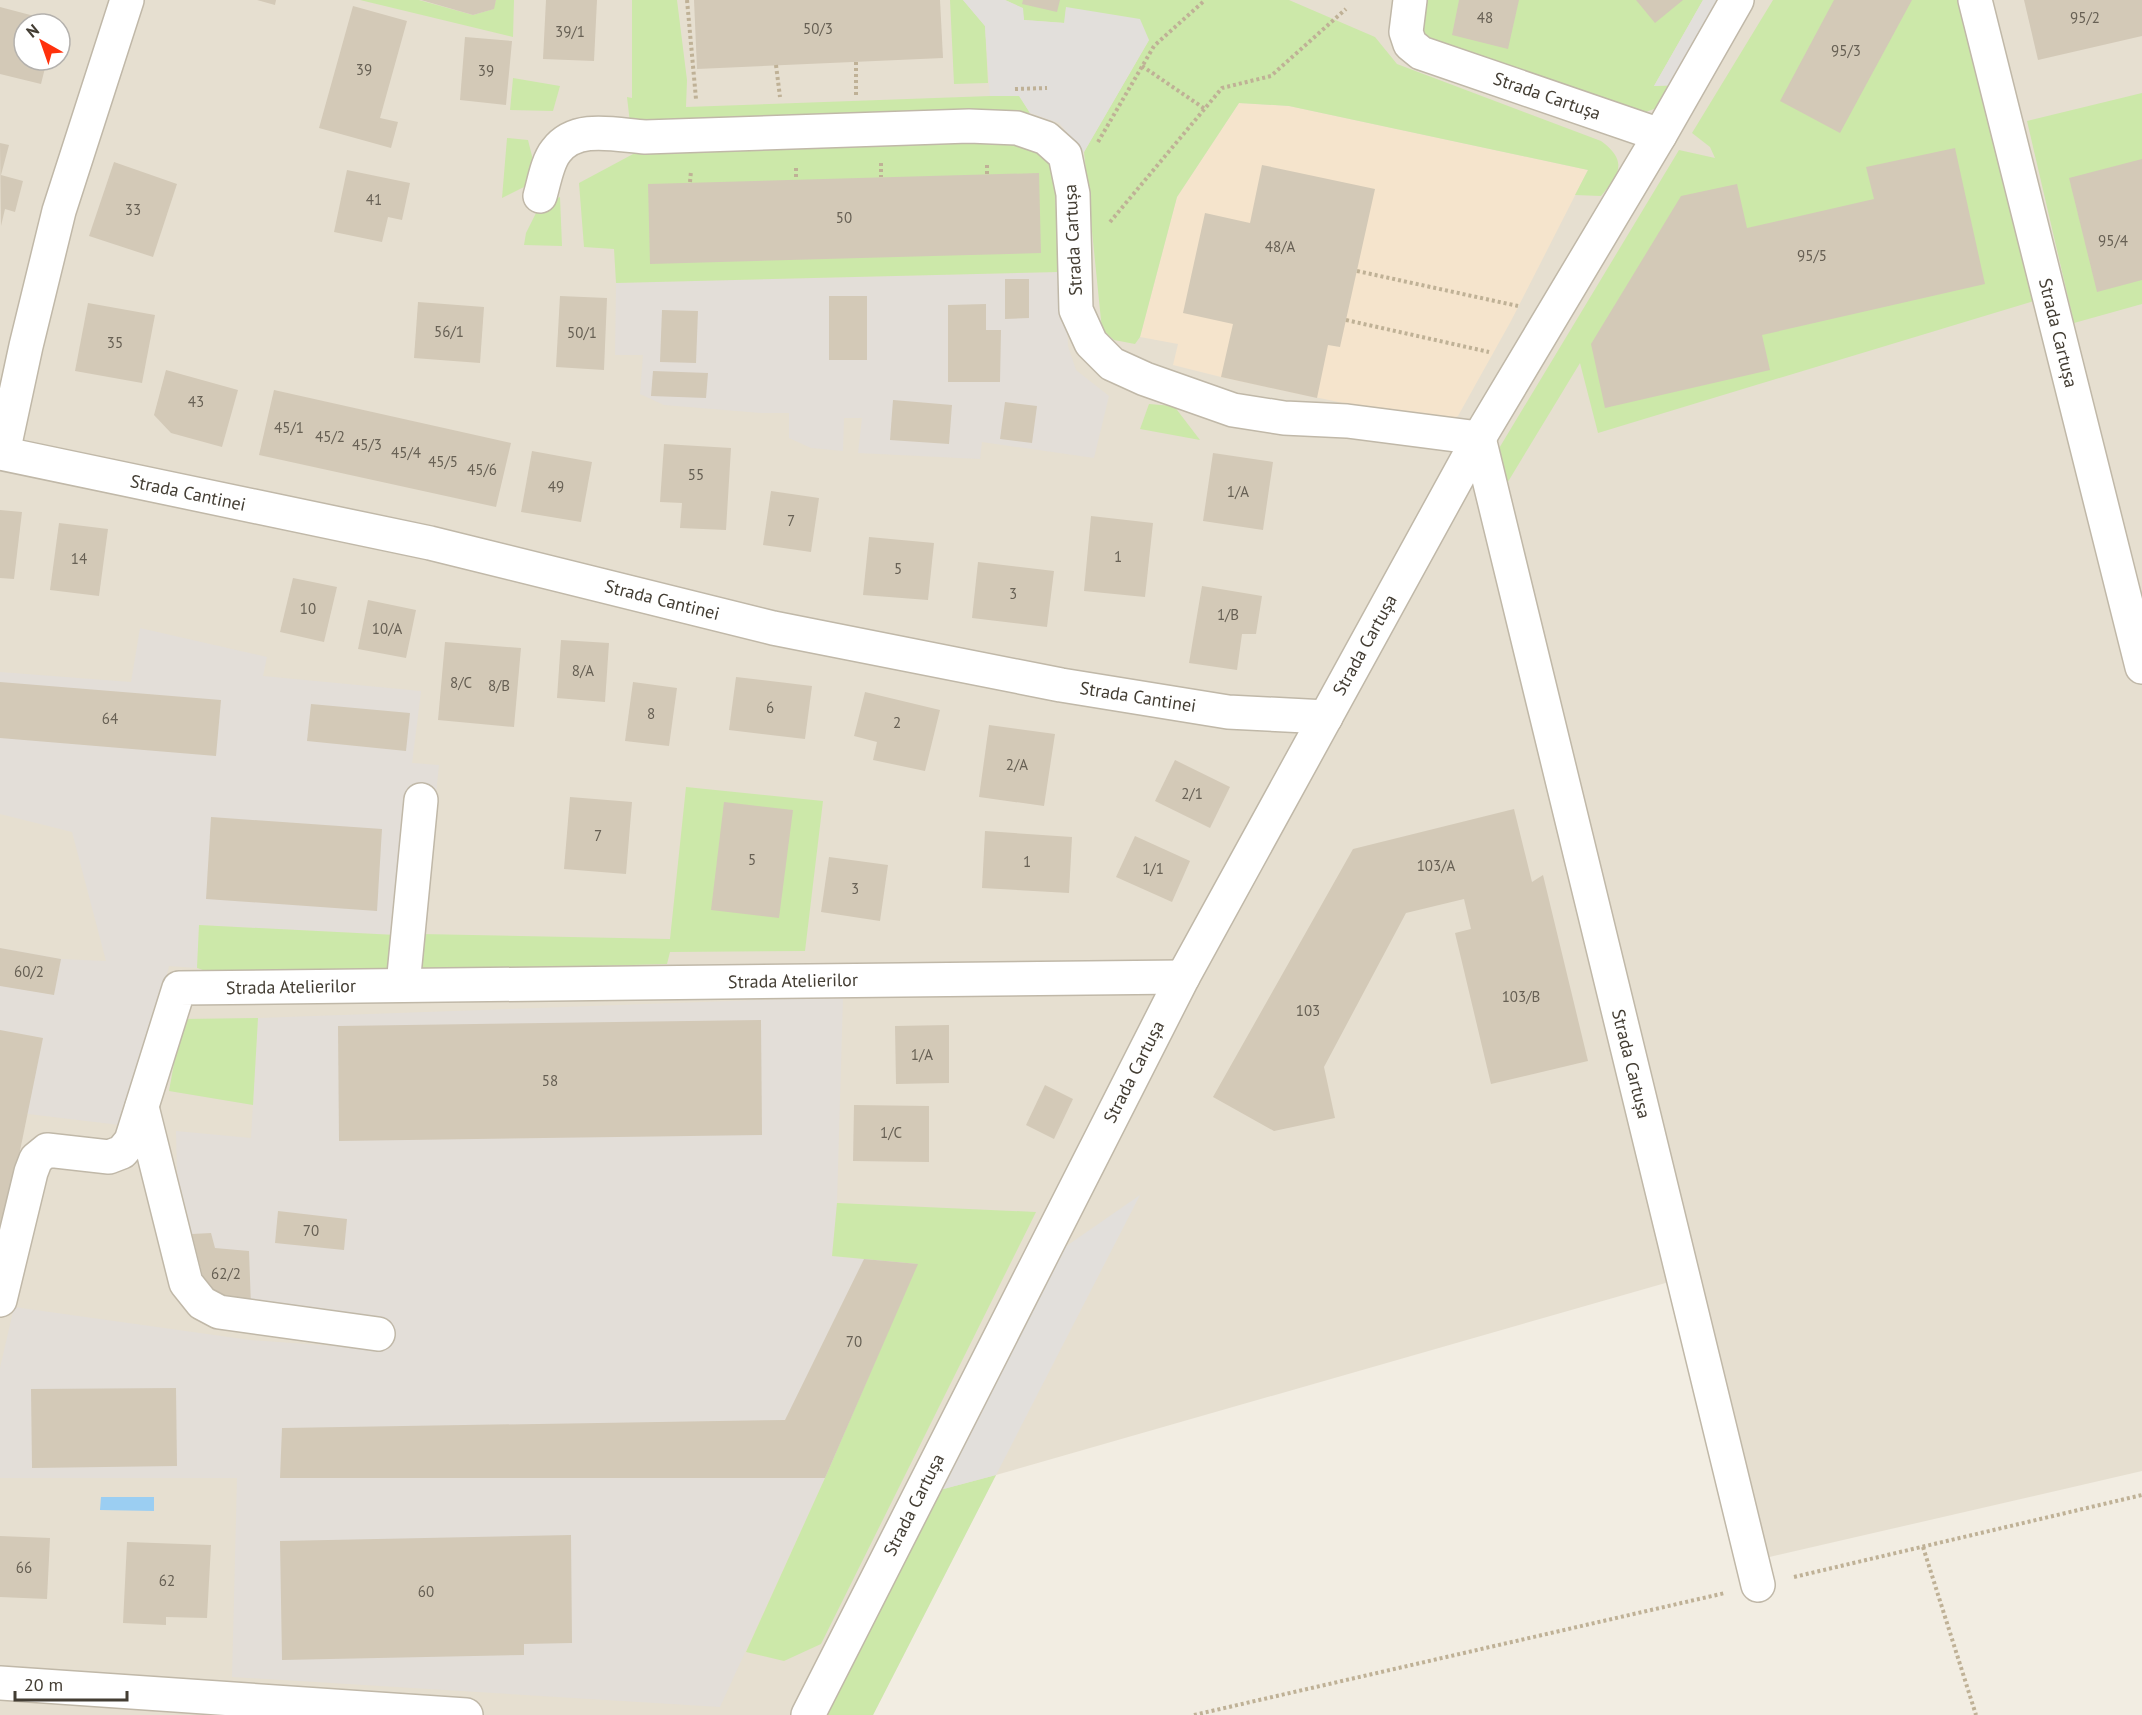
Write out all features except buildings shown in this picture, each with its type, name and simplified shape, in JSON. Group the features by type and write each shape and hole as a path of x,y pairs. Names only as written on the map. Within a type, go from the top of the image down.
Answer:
{"street":[{"name":"Strada Cantinei","path":"127,0 59,211 2,453 430,543 773,628 1061,685 1183,705 1227,712 1326,717"},
{"name":"Strada Cartușa","path":"1410,0 1406,32 1410,44 1421,53 1660,135"},
{"name":"Strada Cartușa","path":"808,1715 1183,976 1479,438 1660,135 1737,0"},
{"name":"Strada Cartușa","path":"1975,0 2142,667"},
{"name":"Strada Cartușa","path":"540,196 554,153 565,142 578,135 592,133 645,137 969,126 1017,128 1046,138 1065,155 1072,186 1076,310 1091,343 1112,364 1145,380 1233,410 1284,418 1347,421 1479,438"},
{"name":"Strada Cartușa","path":"1479,438 1758,1585"},
{"path":"403,986 422,800"},
{"name":"Strada Atelierilor","path":"142,1107 179,988 1183,976"},
{"path":"0,1300 36,1159 47,1150 109,1157 122,1152 131,1141 142,1107"},
{"path":"142,1107 186,1283 202,1304 219,1312 378,1334"},
{"path":"0,1683 466,1715"}],"path":[{"path":"687,0 695,99"},
{"path":"1072,186 1154,46 1205,0"},
{"path":"1075,250 1101,233 1221,88 1271,76 1346,9"},
{"path":"1142,66 1205,109"},
{"path":"1357,271 1519,306"},
{"path":"1346,320 1493,353"},
{"path":"1194,1715 2142,1495"},
{"path":"1923,1547 1976,1715"}],"shaded area":[{"path":"0,0 2142,0 2142,1471 1761,1559 1669,1282 996,1475 873,1715 0,1715"},
{"path":"963,0 1005,0 1023,8 1024,20 1064,23 1066,7 1140,19 1149,40 1084,152 1059,123 1030,113 1019,96 990,96 985,26"},
{"path":"1703,0 1727,0 1679,85 1654,86"},
{"path":"1239,103 1289,106 1588,170 1511,321 1458,416 1437,423 1221,377 1173,365 1178,344 1140,337 1177,197"},
{"path":"1059,272 1066,303 1068,346 1076,370 1109,396 1094,458 982,442 980,459 858,453 862,418 844,418 843,451 811,448 789,438 789,413 664,405 640,394 643,355 615,355 616,283"},
{"path":"140,628 267,657 263,676 421,691 412,763 439,765 436,793 406,791 396,935 199,925 197,968 169,966 128,1126 28,1114 0,1108 0,948 61,959 106,961 72,832 0,814 0,672 131,682"},
{"path":"843,997 837,1203 832,1256 918,1264 825,1478 720,1707 232,1677 237,1478 0,1478 0,1368 14,1307 250,1340 379,1349 208,1297 177,1174 176,1131 251,1138 258,1018"},
{"path":"1140,1195 996,1475 936,1491 1065,1247"}],"green space":[{"path":"360,0 419,0 473,15 493,9 496,0 514,0 513,37"},
{"path":"632,0 677,0 687,80 686,107 1019,95 1030,113 687,126 630,123 627,97 632,98"},
{"path":"950,0 963,0 985,26 988,83 954,84"},
{"path":"1005,0 1289,0 1375,37 1397,64 1601,141 1615,155 1618,168 1613,181 1601,196 1575,195 1588,170 1289,106 1239,103 1177,197 1140,337 1135,344 1114,340 1102,330 1084,152 1149,40 1066,8 1065,23 1024,20 1022,8"},
{"path":"1418,0 1703,0 1654,86 1679,85 1659,107 1633,117 1425,42 1412,30"},
{"path":"1773,0 1964,0 2037,300 1598,433 1580,363 1503,490 1495,455 1679,150 1715,158 1710,147 1692,133"},
{"path":"513,78 560,86 553,111 510,110"},
{"path":"2142,93 2142,304 2074,323 2027,121"},
{"path":"507,138 528,140 538,180 502,198"},
{"path":"1022,141 1040,152 1054,171 1059,272 616,283 614,249 584,247 579,183 635,153"},
{"path":"560,197 562,246 524,245 526,233 540,205"},
{"path":"1149,404 1174,406 1200,440 1140,429"},
{"path":"686,787 823,801 805,951 670,952 667,964 417,971 421,934 670,939"},
{"path":"199,925 396,935 393,973 212,973 197,968"},
{"path":"258,1018 253,1105 169,1091 182,1019"},
{"path":"837,1203 1036,1212 821,1644 784,1661 746,1652 825,1478 917,1264 832,1256"},
{"path":"996,1475 873,1715 825,1715 936,1491"}],"water":[{"path":"101,1497 154,1497 154,1511 100,1510"}]}
